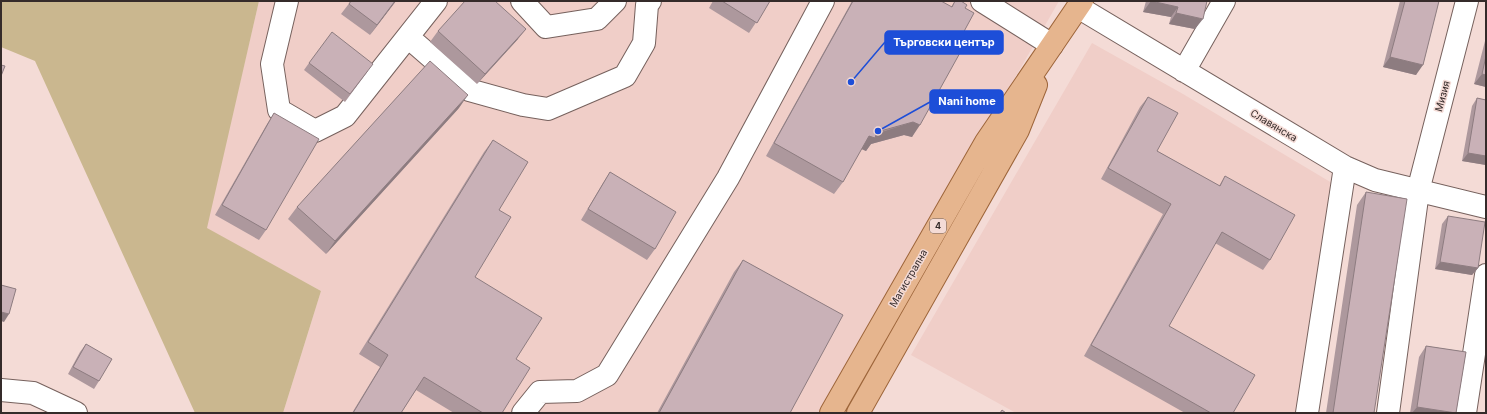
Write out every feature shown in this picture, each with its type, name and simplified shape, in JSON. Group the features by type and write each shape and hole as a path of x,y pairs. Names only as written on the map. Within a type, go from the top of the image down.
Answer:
{"main road":[{"name":"Магистрална","path":"831,413 986,142 1080,4"},
{"name":"Магистрална","path":"858,413 1018,130 1052,45"}],"street":[{"path":"287,1 272,64 279,110 315,130 345,116 436,1"},
{"path":"522,1 546,27 597,19 615,1"},
{"path":"408,37 469,90 523,105 548,109 625,76 644,42 647,5 650,1"},
{"path":"523,413 540,392 577,391 607,375 728,178 823,1"},
{"path":"982,1 1052,45"},
{"path":"1184,71 1224,1"},
{"name":"Мизия","path":"1388,413 1418,191 1467,1"},
{"name":"Славянска","path":"1080,4 1184,71 1345,167 1375,180 1486,207"},
{"path":"1307,413 1345,167"},
{"path":"1465,413 1486,275"},
{"path":"1,390 33,393 76,413"}],"shaded area":[{"path":"1,1 259,1 207,228 321,291 283,413 195,413 35,61 1,47"},
{"path":"259,1 1059,1 823,413 283,413 321,291 206,228"},
{"path":"1092,43 1183,94 1332,183 1296,413 1016,413 911,355"}],"building":[{"path":"351,1 395,1 377,25 349,4"},
{"path":"465,1 495,1 526,29 485,74 438,31"},
{"path":"722,1 770,1 757,23"},
{"path":"853,1 941,1 952,7 955,1 961,1 967,5 965,8 974,13 955,48 961,51 920,125 913,122 877,132 875,138 869,136 843,182 774,143"},
{"path":"1151,1 1207,1 1203,19 1176,13 1178,7"},
{"path":"1405,1 1439,1 1423,65 1390,57"},
{"path":"332,32 373,64 350,94 309,63"},
{"path":"1486,56 1486,75 1482,74"},
{"path":"430,61 468,95 335,241 297,207"},
{"path":"1,65 5,66 1,76"},
{"path":"1148,97 1178,113 1157,151 1220,186 1225,176 1295,215 1270,260 1222,232 1169,326 1255,375 1233,413 1211,413 1091,345 1171,204 1108,168"},
{"path":"1477,98 1486,100 1486,156 1468,153"},
{"path":"274,113 319,139 266,230 222,205"},
{"path":"493,140 528,162 499,210 511,217 475,277 542,318 516,359 530,368 502,413 483,413 424,377 401,413 353,413 388,355 368,342"},
{"path":"610,172 676,212 655,249 588,209"},
{"path":"1366,192 1407,199 1374,413 1333,413"},
{"path":"1448,216 1485,222 1478,268 1440,262"},
{"path":"743,260 843,315 790,413 659,413"},
{"path":"1,285 16,289 9,314 1,312"},
{"path":"86,344 112,359 99,381 73,367"},
{"path":"1426,346 1466,352 1456,413 1417,407"}],"place":[{"name":"Търговски център","path":"851,82"},
{"name":"Nani home","path":"878,131"}]}
